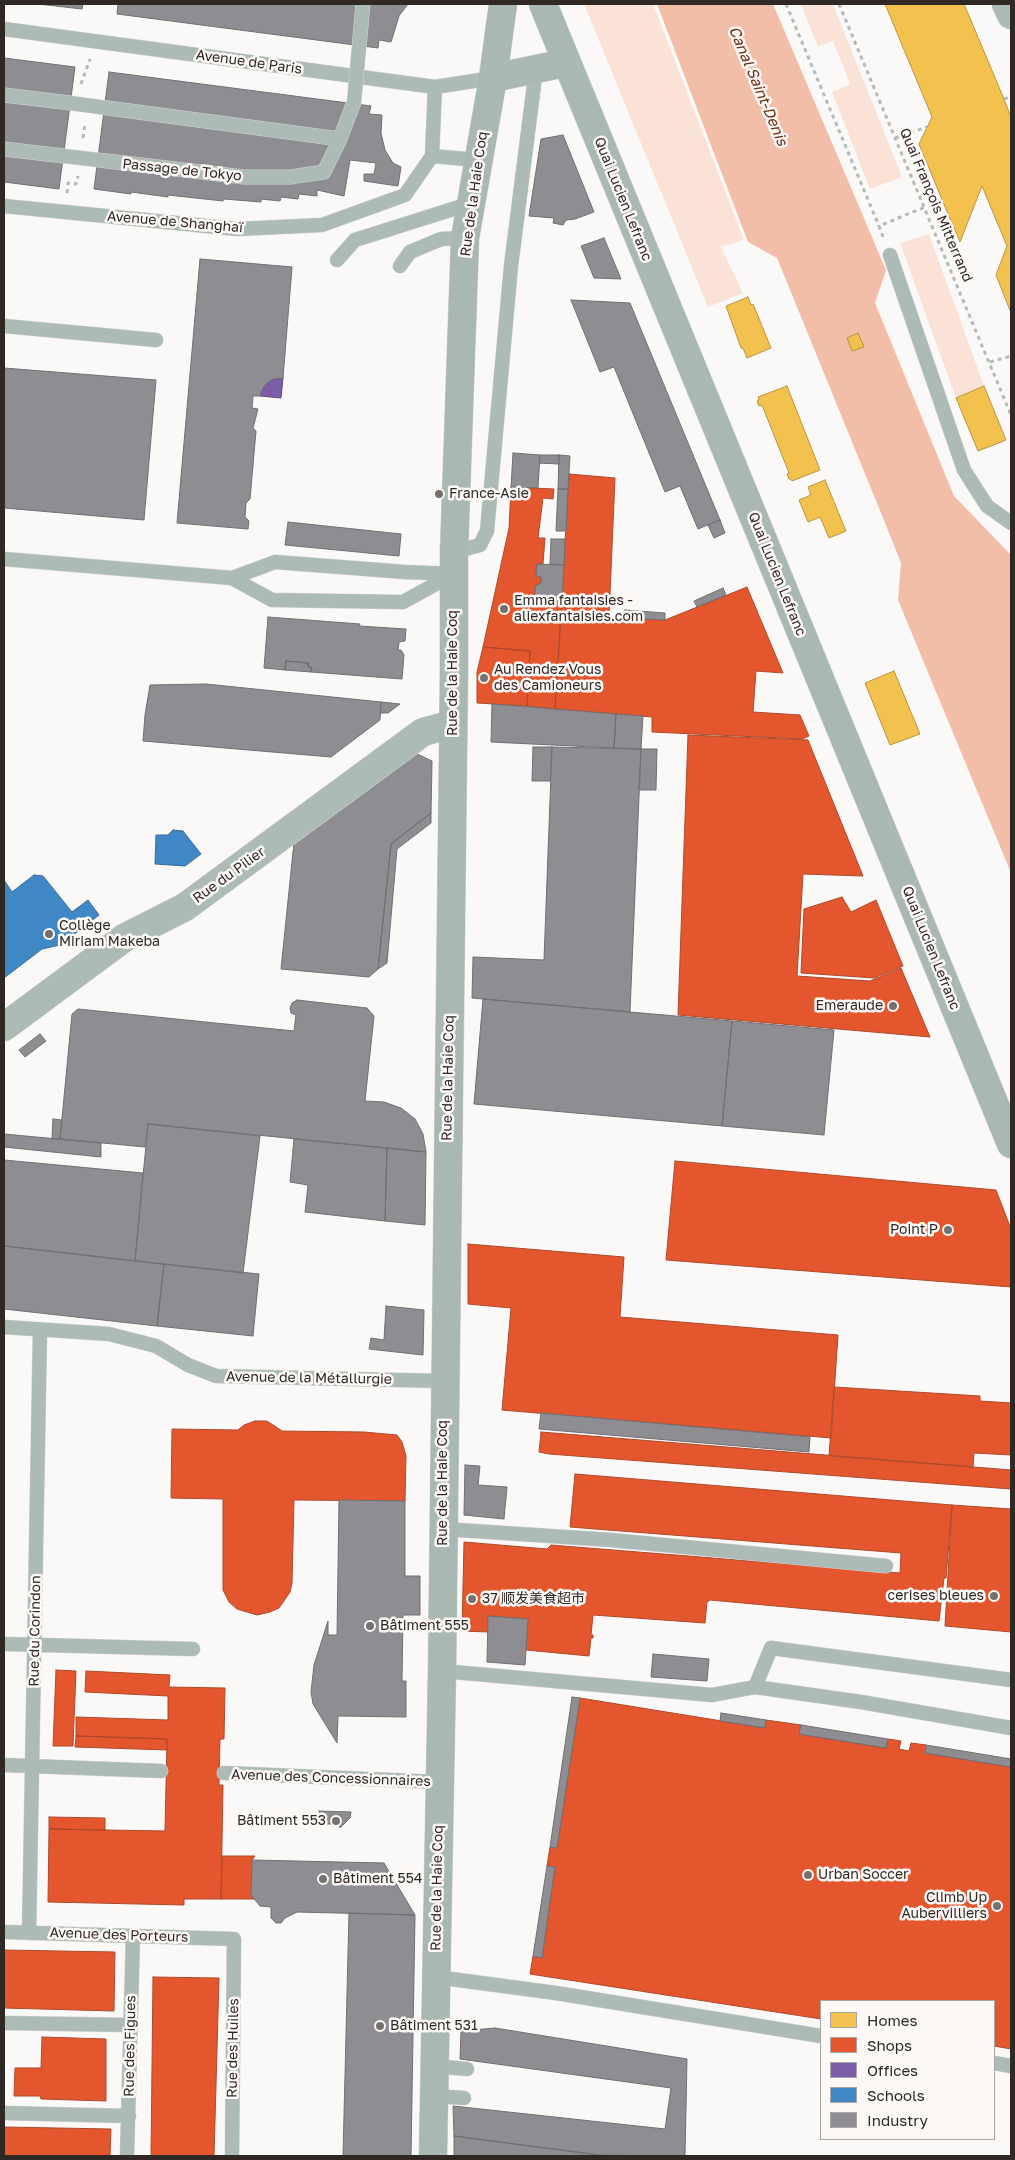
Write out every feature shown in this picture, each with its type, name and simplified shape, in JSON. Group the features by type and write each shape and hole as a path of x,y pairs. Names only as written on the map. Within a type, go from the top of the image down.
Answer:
{"main road":[{"name":"Rue de la Haie Coq","path":"433,2156 442,1671 454,563 465,238 493,78 503,4"},
{"name":"Quai Lucien Lefranc","path":"542,4 1011,1144"},
{"path":"493,78 565,63"}],"street":[{"path":"1006,4 1011,16"},
{"name":"Rue du Pilier","path":"4,1027 124,938 185,907 423,732 453,724"}],"lane":[{"name":"Passage de Tokyo","path":"4,150 244,177 290,177 324,172 340,139 354,102 363,4"},
{"name":"Avenue de Paris","path":"4,29 435,87 493,78"},
{"path":"4,559 232,578 272,600 403,602 480,545 487,531 511,266 536,69"},
{"path":"435,87 432,156 478,160"},
{"path":"4,95 340,139"},
{"name":"Avenue de Shanghaï","path":"4,206 237,229 322,224 405,195 432,156"},
{"path":"337,260 355,240 472,203"},
{"path":"400,266 410,252 441,239 465,238"},
{"path":"890,255 964,470 987,506 1011,523"},
{"path":"4,326 156,340"},
{"path":"232,578 275,562 454,563"},
{"name":"Avenue de la Métallurgie","path":"4,1327 109,1334 156,1346 188,1365 216,1376 444,1381"},
{"name":"Rue du Corindon","path":"30,1933 40,1330"},
{"path":"443,1529 611,1540 886,1566"},
{"path":"4,1644 193,1649"},
{"path":"755,1687 771,1648 1011,1680"},
{"path":"442,1671 712,1695 755,1687 861,1702 1011,1728"},
{"path":"4,1765 161,1771"},
{"name":"Avenue des Concessionnaires","path":"224,1774 439,1782"},
{"name":"Avenue des Porteurs","path":"4,1932 234,1939"},
{"name":"Rue des Figues","path":"127,2156 132,1935"},
{"name":"Rue des Huiles","path":"232,2156 234,1939"},
{"path":"436,1977 556,1993 820,2036"},
{"path":"4,2023 131,2025"},
{"path":"995,2063 1011,2066"},
{"path":"434,2066 467,2069"},
{"path":"434,2096 464,2098"},
{"path":"4,2113 129,2116"}],"path":[{"path":"786,4 890,255"},
{"name":"Quai François Mitterrand","path":"839,4 1011,415"},
{"path":"82,84 96,42"},
{"path":"1004,100 1011,97"},
{"path":"895,138 927,127"},
{"path":"68,182 76,184"},
{"path":"879,226 925,207"},
{"path":"990,362 1011,356"}],"shaded area":[{"path":"584,4 653,4 744,240 721,247 743,293 708,307"},
{"path":"801,4 833,4 902,177 870,189 832,92 850,84 833,41 818,47"},
{"path":"929,234 984,386 956,398 900,243"}],"water":[{"name":"Canal Saint-Denis","path":"657,4 773,4 886,270 875,303 954,496 1011,555 1011,873 898,600 901,563 881,513 777,258 748,242"}],"building: Homes":[{"path":"885,4 964,4 1004,99 1011,117 1011,313 996,275 1007,246 982,186 960,242 919,144 932,117"},
{"path":"748,297 751,305 753,304 771,348 747,358 743,348 741,348 726,306"},
{"path":"858,333 864,347 852,351 847,338"},
{"path":"787,386 820,470 792,481 787,474 789,473 762,405 759,406 757,401 759,400 758,397"},
{"path":"984,386 1006,440 978,451 956,398"},
{"path":"825,480 846,531 829,538 820,517 808,522 799,500 811,495 808,487"},
{"path":"894,671 920,734 890,745 865,683"}],"building: Shops":[{"path":"569,474 615,478 609,617 665,620 747,587 783,673 756,671 753,712 800,715 809,736 802,739 652,732 652,717 555,709"},
{"path":"511,487 554,489 553,499 543,498 538,538 545,538 543,564 537,564 536,576 541,577 541,583 535,586 535,600 562,601 555,709 527,706 530,651 483,647 509,528"},
{"path":"483,647 530,651 527,706 477,703 477,672"},
{"path":"688,735 808,740 863,876 803,874 797,976 870,981 901,968 930,1037 678,1015"},
{"path":"842,897 851,912 876,900 903,966 874,978 801,973 804,909"},
{"path":"675,1161 996,1190 1011,1229 1011,1287 666,1260"},
{"path":"468,1244 624,1257 620,1317 838,1335 831,1438 502,1410 511,1308 468,1304"},
{"path":"834,1387 980,1396 980,1401 1011,1403 1011,1455 974,1453 973,1467 829,1456"},
{"path":"255,1421 267,1421 282,1431 364,1432 397,1435 402,1442 406,1456 405,1501 294,1500 292,1583 290,1592 279,1608 257,1615 237,1609 229,1602 223,1590 223,1499 171,1498 172,1429 238,1430 244,1425"},
{"path":"541,1432 1011,1470 1011,1489 549,1454 539,1452"},
{"path":"575,1474 952,1505 946,1578 944,1578 939,1621 710,1600 707,1602 705,1623 593,1615 591,1635 593,1635 593,1638 591,1638 589,1656 526,1650 528,1619 488,1616 488,1632 462,1631 464,1542 547,1549 551,1545 900,1573 901,1553 570,1527"},
{"path":"952,1505 1011,1509 1011,1632 945,1626"},
{"path":"56,1670 76,1671 73,1746 53,1746"},
{"path":"86,1671 170,1675 169,1687 225,1688 224,1739 220,1739 219,1785 223,1785 221,1899 184,1899 184,1905 48,1902 49,1829 165,1831 167,1739 76,1736 76,1717 168,1720 168,1696 85,1692"},
{"path":"580,1698 765,1728 766,1720 801,1725 799,1734 886,1748 888,1739 901,1741 899,1749 909,1751 911,1743 926,1745 925,1753 1011,1767 1011,2049 995,2046 995,2000 820,2000 820,2019 530,1974 533,1956 542,1958 555,1867 547,1866 550,1847 557,1848"},
{"path":"76,1736 167,1739 167,1750 75,1747"},
{"path":"49,1817 105,1818 105,1830 49,1829"},
{"path":"222,1856 255,1856 252,1860 251,1895 254,1899 221,1899"},
{"path":"4,1950 115,1952 114,2011 4,2008"},
{"path":"153,1977 219,1978 214,2156 151,2156"},
{"path":"42,2037 106,2039 106,2101 41,2099 40,2096 14,2096 15,2068 41,2068"},
{"path":"4,2127 111,2129 110,2156 4,2156"}],"building: Offices":[{"path":"283,378 281,398 260,396 267,383 273,379"}],"building: Schools":[{"path":"173,830 183,831 201,854 185,866 155,864 156,835 168,835"},
{"path":"34,875 43,876 72,912 88,900 99,915 60,945 42,949 4,978 4,880 12,892"}],"building: Industry":[{"path":"38,4 83,4 82,9"},
{"path":"118,4 408,4 399,16 391,42 379,40 378,48 117,14"},
{"path":"4,58 75,67 59,189 4,182"},
{"path":"109,72 371,106 369,114 382,115 381,133 385,150 393,163 401,167 398,186 364,181 364,174 374,174 376,163 350,160 344,196 317,190 317,196 299,194 298,199 281,197 280,201 261,199 261,202 224,199 223,201 131,192 131,194 94,189"},
{"path":"563,135 594,212 575,219 566,220 563,225 553,223 554,218 529,216 541,139"},
{"path":"604,238 621,279 594,278 581,246"},
{"path":"200,259 292,267 283,378 273,379 263,388 260,396 253,396 252,408 258,409 253,428 256,431 250,499 246,503 245,517 249,521 248,529 177,523"},
{"path":"571,300 630,303 720,520 698,529 680,486 665,492 614,367 600,372"},
{"path":"4,368 156,380 144,520 4,508"},
{"path":"513,453 540,455 538,488 511,487"},
{"path":"540,455 559,455 559,464 539,463"},
{"path":"559,455 570,456 568,489 558,489"},
{"path":"558,489 568,489 566,531 556,531"},
{"path":"720,520 725,533 714,538 708,525"},
{"path":"288,522 401,534 399,556 285,545"},
{"path":"551,539 565,539 564,565 550,564"},
{"path":"537,564 564,565 562,601 535,600 535,586 541,583 541,577 536,576"},
{"path":"723,588 726,595 697,607 694,601"},
{"path":"625,610 665,613 665,620 624,618"},
{"path":"268,617 406,629 405,641 399,642 398,650 401,650 404,655 402,679 311,672 311,667 308,667 308,663 286,661 285,670 264,668"},
{"path":"286,661 308,663 308,667 311,667 311,672 285,670"},
{"path":"206,684 381,702 380,720 331,757 143,741 150,685"},
{"path":"381,702 400,704 388,713 380,713"},
{"path":"492,704 616,714 614,748 491,742"},
{"path":"616,714 643,716 641,749 614,748"},
{"path":"533,747 552,747 550,781 532,781"},
{"path":"552,747 641,749 630,1012 472,998 473,957 544,960"},
{"path":"641,749 657,749 656,790 639,790"},
{"path":"413,752 432,761 431,813 391,844 378,969 369,977 281,969 294,842"},
{"path":"431,813 431,823 397,849 387,963 378,969 391,844"},
{"path":"483,999 732,1021 722,1126 474,1104"},
{"path":"297,1000 367,1008 374,1016 365,1101 384,1102 401,1108 415,1119 423,1134 426,1152 148,1124 145,1147 60,1139 72,1014 78,1009 294,1031 296,1015 291,1013 290,1008 292,1003"},
{"path":"732,1021 834,1030 824,1135 722,1126"},
{"path":"40,1034 46,1041 25,1057 19,1050"},
{"path":"53,1119 62,1120 60,1139 52,1139"},
{"path":"148,1124 260,1136 243,1273 135,1261"},
{"path":"4,1134 101,1143 101,1157 4,1147"},
{"path":"294,1139 387,1148 385,1221 305,1212 308,1185 290,1182"},
{"path":"387,1148 426,1152 425,1225 385,1221"},
{"path":"4,1160 143,1173 135,1261 4,1246"},
{"path":"4,1246 164,1264 157,1326 4,1309"},
{"path":"164,1264 259,1274 253,1336 157,1326"},
{"path":"386,1306 424,1310 423,1355 369,1349 371,1338 384,1340"},
{"path":"541,1413 810,1437 809,1452 539,1429"},
{"path":"465,1465 480,1466 478,1485 507,1487 504,1519 464,1515"},
{"name":"Bâtiment 555","path":"339,1500 405,1501 405,1576 420,1576 420,1615 403,1615 402,1681 406,1681 406,1717 338,1716 337,1743 313,1704 311,1692 314,1665 328,1621 328,1635 337,1635"},
{"path":"488,1616 528,1619 525,1665 487,1662"},
{"path":"653,1654 709,1659 707,1681 651,1677"},
{"path":"572,1697 580,1698 557,1848 550,1847"},
{"path":"721,1713 766,1720 765,1728 720,1721"},
{"path":"801,1725 888,1739 886,1748 799,1734"},
{"path":"926,1745 1011,1759 1011,1767 925,1753"},
{"name":"Bâtiment 553","path":"319,1811 351,1812 350,1818 340,1828 339,1824 327,1824 321,1819"},
{"name":"Bâtiment 554","path":"252,1860 384,1863 415,1915 297,1912 285,1918 281,1923 276,1923 271,1918 271,1907 260,1906 251,1895"},
{"path":"547,1866 555,1867 542,1958 533,1956"},
{"name":"Bâtiment 531","path":"349,1913 415,1915 411,2156 343,2156"},
{"path":"495,2028 687,2059 685,2156 599,2155 454,2136 453,2106 665,2129 671,2088 460,2059 461,2031"},
{"path":"454,2136 599,2155 599,2156 454,2156"}],"place":[{"name":"France-Asie","path":"439,494"},
{"name":"Emma fantaisies - aliexfantaisies.com","path":"504,609"},
{"name":"Au Rendez Vous des Camioneurs","path":"484,678"},
{"name":"Collège Miriam Makeba","path":"49,934"},
{"name":"Emeraude","path":"893,1006"},
{"name":"Point P","path":"948,1230"},
{"name":"cerises bleues","path":"994,1596"},
{"name":"37 顺发美食超市","path":"472,1599"},
{"name":"Bâtiment 555","path":"370,1626"},
{"name":"Bâtiment 553","path":"336,1821"},
{"name":"Urban Soccer","path":"808,1875"},
{"name":"Bâtiment 554","path":"323,1879"},
{"name":"Climb Up Aubervilliers","path":"997,1906"},
{"name":"Bâtiment 531","path":"380,2026"}]}
